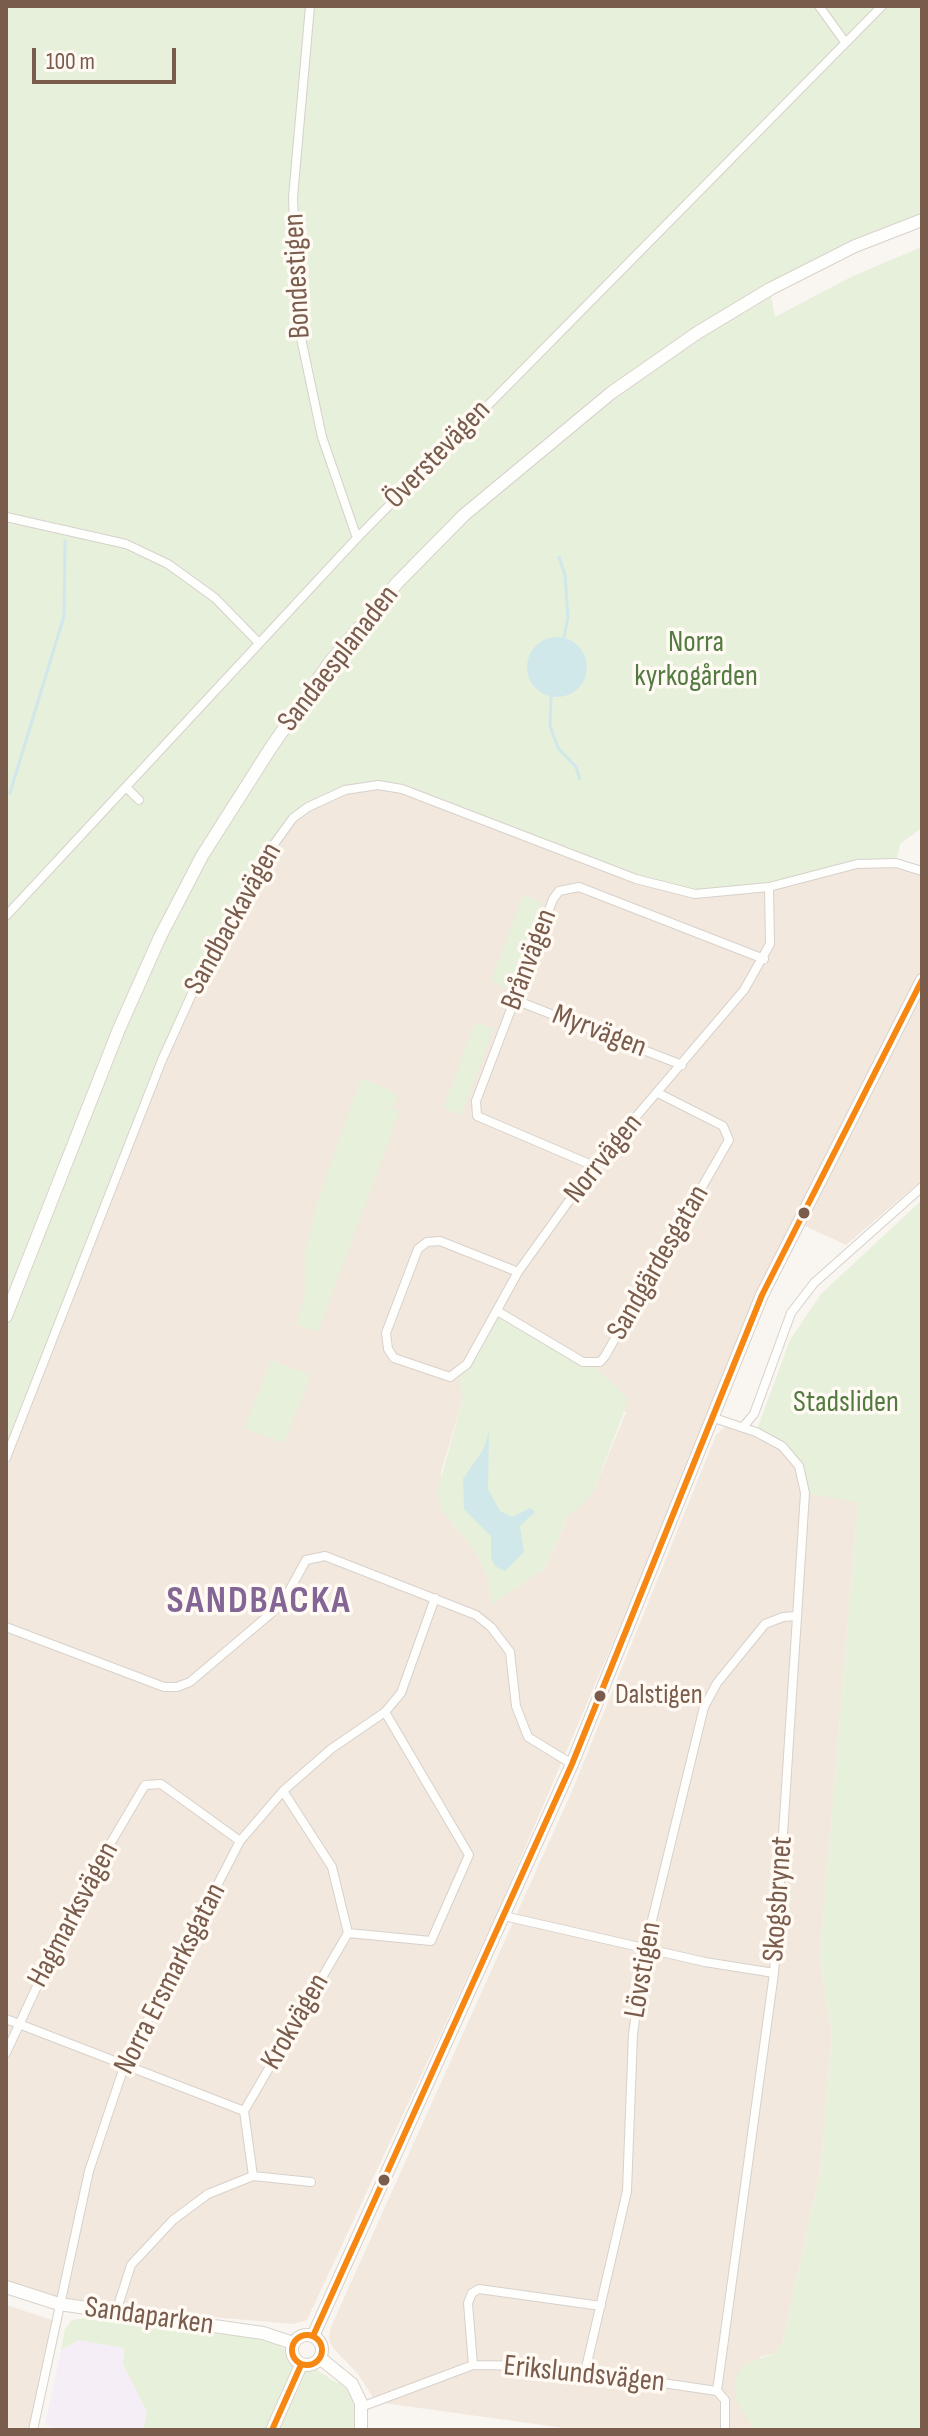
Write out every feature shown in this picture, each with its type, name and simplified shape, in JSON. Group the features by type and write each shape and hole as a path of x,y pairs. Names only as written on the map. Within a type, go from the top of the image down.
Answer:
{"street":[{"name":"Bondestigen","path":"310,6 293,197 298,324 322,437 357,538"},
{"path":"819,6 845,42"},
{"name":"Överstevägen","path":"6,916 357,538 882,6"},
{"name":"Sandaesplanaden","path":"6,1316 119,1029 160,937 202,856 330,662 398,582 464,515 611,393 697,333 770,289 855,246 922,220"},
{"path":"6,517 126,544 154,557 215,598 259,643"},
{"name":"Sandbackavägen","path":"6,1458 162,1060 209,956 256,869 293,818 308,807 345,790 378,785 402,789 667,890 695,894 731,894 769,887 857,864 896,863 922,871"},
{"path":"126,787 139,800"},
{"name":"Brånvägen","path":"594,1166 477,1116 476,1101 553,899 569,887 579,887 764,959"},
{"name":"Norrvägen","path":"518,1272 440,1241 427,1242 418,1249 386,1333 388,1349 394,1358 429,1372 450,1377 458,1374 499,1312 518,1272 594,1166 744,990 764,959 772,930 769,887"},
{"path":"313,2336 572,1764 711,1417 773,1272 922,980"},
{"name":"Myrvägen","path":"515,1000 682,1065"},
{"name":"Sandgärdesgatan","path":"499,1312 583,1362 600,1362 605,1356 729,1140 723,1126 658,1093"},
{"path":"743,1427 754,1414 791,1313 814,1283 922,1187"},
{"name":"Skogsbrynet","path":"711,1417 743,1427 782,1446 792,1454 804,1478 774,1973 717,2391 725,2400 725,2430"},
{"path":"6,1627 164,1687 177,1687 190,1682 282,1604 306,1560 325,1556 476,1615 498,1633 510,1652 516,1706 528,1737 572,1764"},
{"name":"Norra Ersmarksgatan","path":"33,2430 89,2171 125,2064 240,1841 283,1791 331,1749 385,1712 401,1693 435,1598"},
{"name":"Lövstigen","path":"585,2372 627,2191 633,2034 645,1949 710,1694 765,1624 773,1619 797,1616"},
{"path":"283,1791 332,1867 348,1933 431,1941 469,1855 385,1712"},
{"name":"Hagmarksvägen","path":"6,2053 76,1902 145,1785 161,1784 240,1841"},
{"path":"504,1916 645,1949 774,1973"},
{"name":"Krokvägen","path":"244,2111 348,1933"},
{"path":"6,2019 244,2111 253,2176"},
{"path":"116,2312 131,2265 173,2220 208,2194 253,2176 311,2182"},
{"name":"Sandaparken","path":"6,2287 59,2304 263,2333 293,2343"},
{"path":"473,2365 468,2303 472,2293 479,2289 487,2287 601,2306"},
{"path":"302,2336 313,2336 322,2346 320,2358 314,2364 301,2365 292,2353 293,2343 302,2336"},
{"path":"320,2358 352,2384 361,2407 361,2430"},
{"name":"Erikslundsvägen","path":"361,2407 473,2365 529,2364 717,2391"},
{"path":"272,2430 301,2365"}],"shaded area":[{"path":"378,785 857,864 896,863 922,871 922,1180 846,1245 799,1223 762,1295 497,1913 307,2320 294,2324 59,2304 6,2287 6,1458 162,1060 222,929 293,818 324,798","holes":["463,1399 626,1412 594,1490 568,1516 545,1568 492,1604 488,1577 475,1551 442,1510 441,1472"]},
{"path":"730,1422 792,1454 805,1493 858,1501 820,1957 832,2035 821,2168 783,2341 776,2353 760,2357 751,2425 754,2430 579,2430 376,2402 358,2374 332,2347 329,2339 331,2327 572,1791 716,1435"},
{"path":"6,2305 55,2321 33,2430 6,2430"},
{"path":"79,2340 124,2348 123,2364 147,2412 143,2430 62,2430 45,2425 61,2350"}],"green space":[{"name":"Norra kyrkogården","path":"6,6 922,6 922,220 770,289 775,317 853,276 922,247 922,828 900,844 896,863 857,864 731,894 667,890 402,789 378,785 345,790 293,818 256,869 162,1060 6,1458"},
{"path":"527,896 542,902 509,989 493,982 492,978 522,898"},
{"path":"479,1023 494,1029 461,1116 444,1105 474,1025"},
{"path":"361,1078 393,1091 398,1097 392,1108 400,1111 318,1332 296,1324 306,1294 306,1249 316,1205"},
{"name":"Stadsliden","path":"922,1200 922,2430 754,2430 736,2400 735,2378 745,2364 776,2353 783,2341 821,2168 832,2035 820,1957 858,1502 805,1493 792,1454 756,1432 790,1340 821,1294"},
{"path":"499,1312 592,1364 629,1399 594,1490 583,1505 568,1516 545,1568 492,1605 488,1577 475,1551 442,1510 437,1492 463,1399 458,1374"},
{"path":"271,1360 311,1375 284,1443 244,1428"},
{"path":"85,2318 256,2338 278,2345 337,2383 352,2384 361,2430 143,2430 147,2412 123,2364 124,2348 79,2340 61,2350 65,2329 72,2320"}],"water":[{"path":"557,637 568,639 578,646 585,656 585,678 578,688 568,695 557,697 546,695 536,688 529,678 527,667 529,656 536,646 546,639"},
{"path":"489,1432 488,1489 500,1511 512,1517 530,1508 535,1512 520,1526 524,1552 505,1571 495,1566 491,1557 491,1536 464,1509 463,1479 483,1450"}],"waterway":[{"path":"10,793 64,616 65,541"},
{"path":"559,557 565,575 568,617 564,637"},
{"path":"551,696 550,726 558,748 576,767 580,779"},
{"path":"6,810 7,806"}],"transit line":[{"path":"313,2336 572,1764 762,1295 922,980"},
{"path":"307,2335 318,2339 322,2350 318,2361 307,2365 296,2361 292,2350 296,2339 307,2335"},
{"path":"272,2430 301,2365"}],"place":[{"name":"Dalstigen","path":"600,1696"}],"district":[{"name":"SANDBACKA","path":"259,1602"}]}
